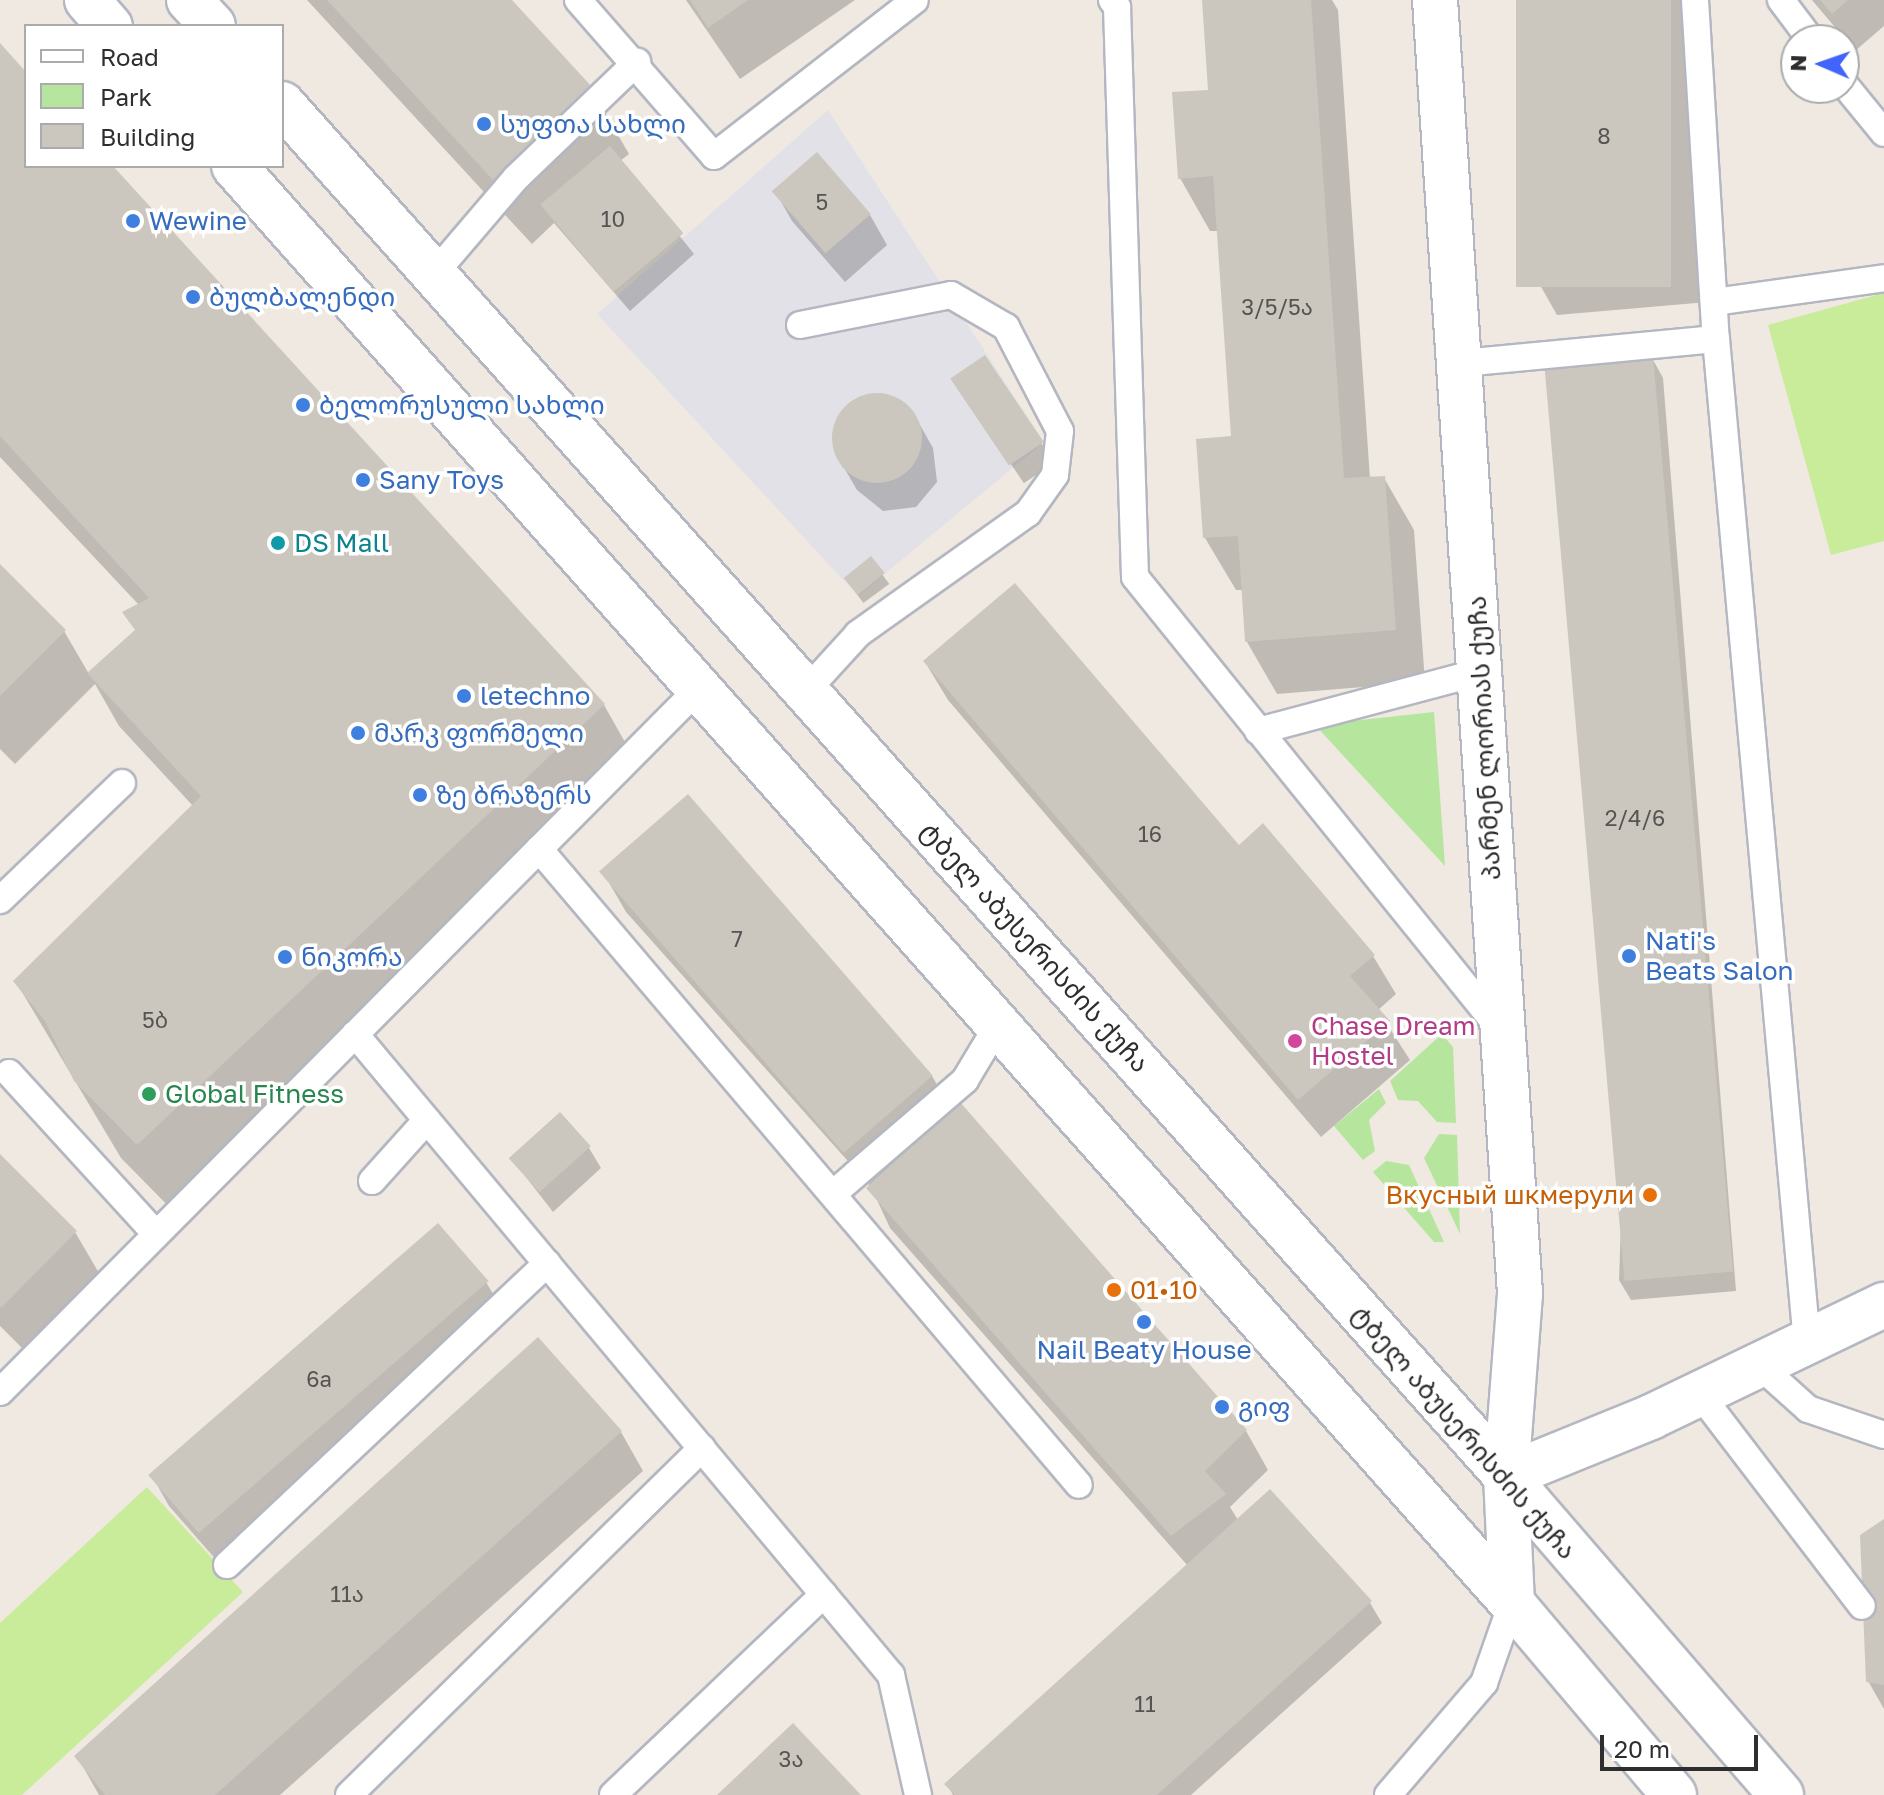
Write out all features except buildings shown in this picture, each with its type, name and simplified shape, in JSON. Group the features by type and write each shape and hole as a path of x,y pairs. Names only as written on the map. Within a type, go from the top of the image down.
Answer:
{"main road":[{"path":"87,0 108,24"},
{"path":"189,0 211,24"},
{"name":"პარმენ ლორიას ქუჩა","path":"1435,0 1462,363 1520,1294 1506,1476 1512,1603"},
{"name":"ტბელ აბუსერისძის ქუჩა","path":"284,106 1506,1476 1781,1795"},
{"path":"236,168 1512,1603 1674,1795"},
{"path":"1506,1476 1699,1393 1884,1305"}],"lane":[{"path":"578,0 637,62 714,156 915,0"},
{"path":"1112,0 1117,7 1135,577 1502,1032"},
{"path":"1695,0 1716,339 1807,1342"},
{"path":"1781,0 1799,24"},
{"path":"434,274 516,178 637,62"},
{"path":"1860,104 1884,133"},
{"path":"1714,302 1884,278"},
{"path":"800,325 951,295 1006,327 1060,431 1055,475 1028,513 858,634 806,691"},
{"path":"1462,363 1716,339"},
{"path":"1258,731 1480,672"},
{"path":"3,1383 699,688"},
{"path":"0,900 122,783"},
{"path":"539,849 835,1192 1079,1485"},
{"path":"835,1192 965,1080 998,1025"},
{"path":"355,1034 891,1675 918,1795"},
{"path":"9,1073 155,1233"},
{"path":"372,1181 427,1120"},
{"path":"227,1565 547,1263"},
{"path":"1759,1365 1808,1409 1884,1435"},
{"path":"1699,1393 1862,1606"},
{"path":"349,1795 702,1448"},
{"path":"613,1795 824,1594"},
{"path":"1388,1795 1484,1683 1512,1603"}],"shaded area":[{"path":"828,110 1044,442 858,596 597,314"}],"green space":[{"path":"1884,293 1884,541 1831,555 1768,325"},
{"path":"1434,712 1445,866 1315,725"},
{"path":"1442,1034 1453,1047 1456,1123 1437,1122 1418,1101 1398,1100 1390,1081"},
{"path":"1379,1089 1386,1103 1369,1120 1375,1151 1363,1160 1334,1126"},
{"path":"1439,1134 1457,1135 1460,1234 1424,1158"},
{"path":"1386,1161 1409,1165 1444,1242 1434,1242 1373,1172"},
{"path":"147,1487 243,1592 22,1795 0,1795 0,1623"}],"place":[{"name":"სუფთა სახლი","path":"484,124"},
{"name":"Wewine","path":"133,221"},
{"name":"ბულბალენდი","path":"193,297"},
{"name":"ბელორუსული სახლი","path":"303,405"},
{"name":"Sany Toys","path":"363,480"},
{"name":"DS Mall","path":"278,543"},
{"name":"letechno","path":"464,696"},
{"name":"მარკ ფორმელი","path":"358,733"},
{"name":"ზე ბრაზერს","path":"420,795"},
{"name":"Nati's Beats Salon","path":"1629,956"},
{"name":"ნიკორა","path":"285,957"},
{"name":"Chase Dream Hostel","path":"1295,1041"},
{"name":"Global Fitness","path":"149,1094"},
{"name":"Вкусный шкмерули","path":"1650,1195"},
{"name":"01•10","path":"1114,1290"},
{"name":"Nail Beaty House","path":"1144,1322"},
{"name":"გიფ","path":"1222,1407"}]}
